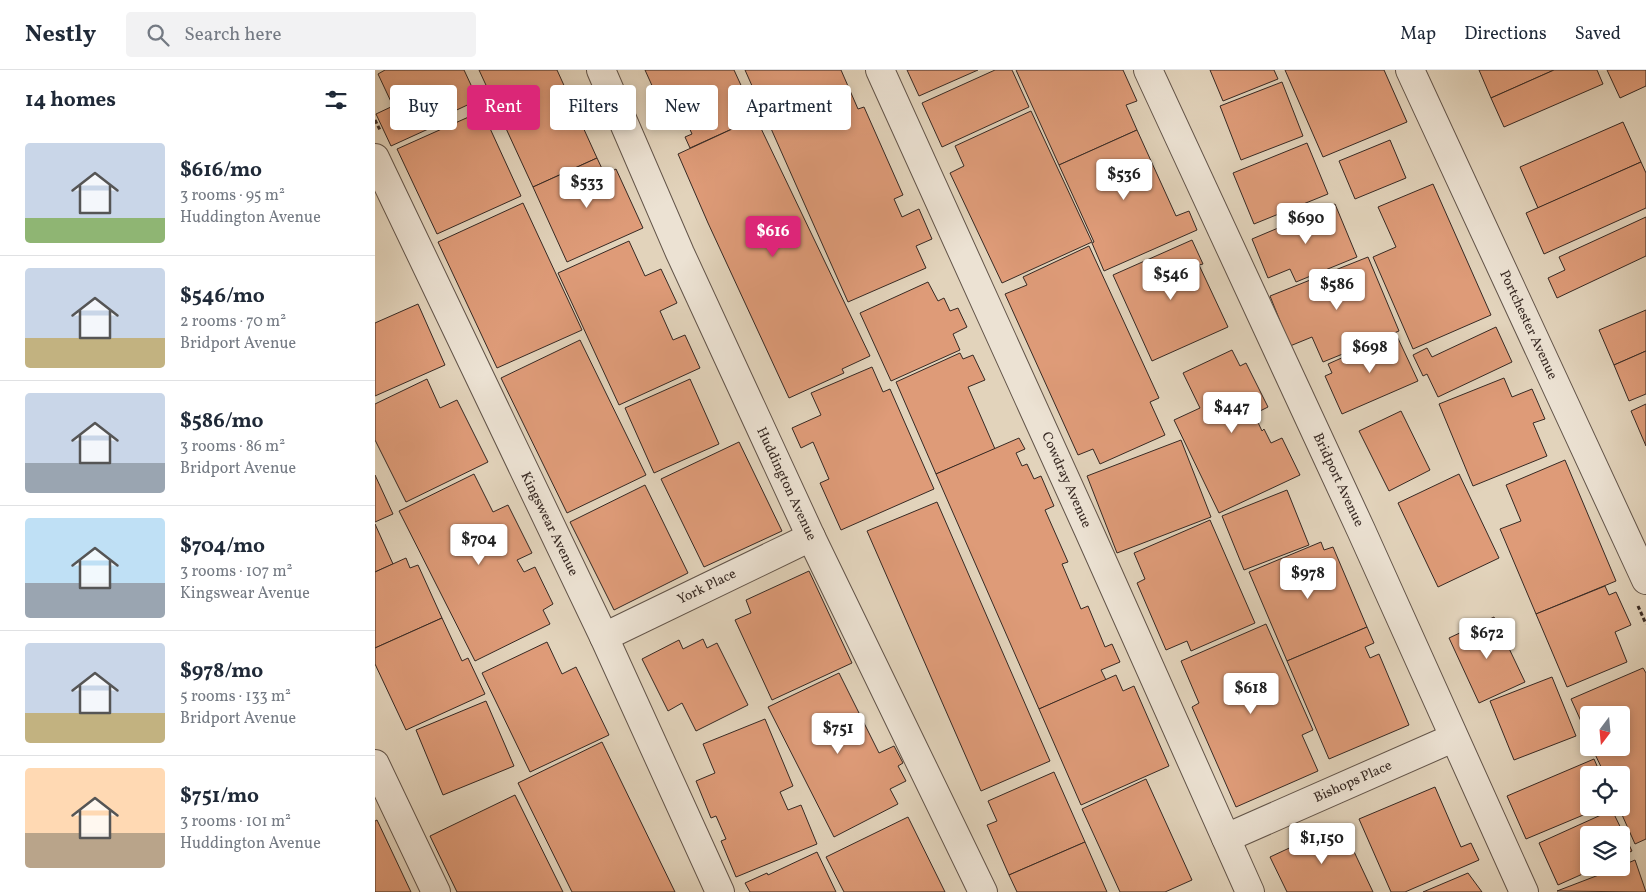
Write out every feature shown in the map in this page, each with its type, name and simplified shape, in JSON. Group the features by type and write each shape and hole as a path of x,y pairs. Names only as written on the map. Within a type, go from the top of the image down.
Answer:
{"street":[{"name":"Huddington Avenue","path":"601,70 680,253 811,537 983,892"},
{"name":"Cowdray Avenue","path":"880,70 1250,892"},
{"name":"Bridport Avenue","path":"1148,70 1361,530 1453,738 1524,892"},
{"name":"Portchester Avenue","path":"1411,70 1646,580"},
{"name":"Kingswear Avenue","path":"375,158 604,638 720,892"},
{"name":"York Place","path":"604,638 811,537"},
{"name":"Bishops Place","path":"1226,838 1453,738"},
{"path":"375,764 436,892"}],"path":[{"path":"1639,609 1646,624"}],"building":[{"path":"385,70 464,70 471,85 467,85 467,105 457,110 457,85 390,85 390,100 378,74"},
{"path":"479,70 557,70 564,85 550,85 550,130 584,130 597,158 533,187 507,130 540,130 540,85 486,85"},
{"path":"645,70 734,70 741,85 728,85 728,130 730,130 690,148 685,137 692,134 690,130 718,130 718,85 652,85"},
{"path":"745,70 841,70 848,85 752,85"},
{"path":"907,70 978,70 919,96"},
{"path":"995,70 1012,70 1029,107 942,147 922,103"},
{"path":"1016,70 1123,70 1137,101 1126,105 1137,130 1059,165"},
{"path":"1210,70 1274,70 1278,79 1223,101"},
{"path":"1285,70 1384,70 1407,122 1323,157"},
{"path":"1479,70 1554,70 1491,98"},
{"path":"1554,70 1597,70 1603,84 1504,127 1491,98"},
{"path":"1607,70 1646,70 1646,86 1620,98"},
{"path":"1282,82 1303,136 1241,160 1220,106"},
{"path":"851,93 858,109 864,107 903,195 894,199 902,217 919,209 932,239 916,246 926,268 848,302 772,130 851,130"},
{"path":"390,107 390,130 426,130 391,146 376,114"},
{"path":"1031,111 1092,242 1002,283 950,173 964,166 955,146"},
{"path":"467,118 467,130 491,130 521,196 437,234 397,149 440,130 457,130 457,122"},
{"path":"1623,122 1641,162 1538,208 1520,167"},
{"path":"730,130 762,130 870,356 842,369 844,373 789,398 678,154"},
{"path":"1137,130 1176,216 1189,211 1197,230 1104,271 1092,243 1094,242 1059,165"},
{"path":"1390,140 1406,178 1355,199 1339,161"},
{"path":"1307,143 1328,194 1254,224 1233,173"},
{"path":"597,158 605,175 616,169 643,228 567,262 533,187"},
{"path":"1641,162 1646,173 1646,208 1544,254 1526,213"},
{"path":"1433,184 1491,315 1413,349 1373,257 1396,247 1378,207"},
{"path":"523,203 582,330 497,368 438,242"},
{"path":"1335,204 1357,257 1296,282 1290,269 1268,278 1252,239"},
{"path":"1646,217 1646,256 1557,298 1548,278 1565,270 1559,257"},
{"path":"1192,240 1203,264 1199,265 1228,327 1152,361 1113,275"},
{"path":"629,241 645,276 661,269 677,303 660,311 673,340 685,335 700,368 619,405 558,273"},
{"path":"1089,246 1159,398 1150,402 1165,435 1100,464 1093,449 1078,455 1005,294 1027,285 1023,277"},
{"path":"1368,257 1399,331 1323,362 1312,337 1290,346 1270,296"},
{"path":"928,282 938,301 944,298 950,311 958,308 967,327 953,334 960,350 891,381 860,313"},
{"path":"418,304 445,365 375,396 375,323"},
{"path":"1646,310 1646,351 1614,365 1599,330"},
{"path":"1496,327 1512,362 1438,397 1427,374 1423,376 1413,355 1427,348 1432,357"},
{"path":"1396,334 1418,381 1342,414 1325,376 1332,373 1328,364"},
{"path":"580,340 646,475 567,513 501,378"},
{"path":"1232,350 1240,366 1246,363 1268,407 1254,414 1262,431 1264,429 1271,443 1282,438 1300,475 1219,513 1174,420 1200,408 1183,373"},
{"path":"1646,351 1646,394 1629,401 1614,365"},
{"path":"960,353 963,359 973,355 985,380 968,387 995,449 936,474 896,382"},
{"path":"872,367 883,392 890,389 934,489 841,530 820,483 829,479 813,442 801,448 792,428 821,415 811,393"},
{"path":"1504,378 1512,397 1532,389 1545,419 1533,423 1547,456 1473,486 1439,404"},
{"path":"427,379 440,408 457,400 488,462 406,502 375,440 375,404"},
{"path":"690,379 719,444 654,473 625,408"},
{"path":"1646,404 1646,446 1631,411"},
{"path":"1401,411 1430,470 1389,491 1359,431"},
{"path":"1019,438 1025,449 1016,453 1022,466 1027,464 1034,479 1041,476 1054,506 1045,510 1068,562 1062,564 1081,609 1088,606 1105,647 1112,644 1120,662 1101,670 1106,680 1039,709 936,474"},
{"path":"1181,440 1211,517 1117,553 1087,476"},
{"path":"739,442 782,531 704,567 661,479"},
{"path":"1565,460 1616,581 1536,614 1500,529 1521,521 1506,485"},
{"path":"474,474 493,512 508,505 532,553 517,560 524,572 535,567 553,604 543,610 550,624 475,661 399,511"},
{"path":"1459,474 1499,558 1438,587 1398,503"},
{"path":"375,475 393,514 375,522"},
{"path":"645,485 688,573 614,610 570,522"},
{"path":"1287,490 1309,545 1244,570 1222,516"},
{"path":"937,502 1050,761 981,791 867,531"},
{"path":"1210,520 1255,623 1191,651 1187,641 1166,650 1137,583 1145,579 1134,553"},
{"path":"375,524 393,564 375,572"},
{"path":"1321,542 1324,550 1333,547 1367,627 1287,661 1249,572"},
{"path":"406,558 410,568 418,565 442,618 375,648 375,572"},
{"path":"809,571 852,663 772,700 735,620 751,613 746,600"},
{"path":"1605,586 1609,595 1616,592 1631,625 1615,632 1627,662 1567,687 1536,614"},
{"path":"1494,617 1525,682 1479,703 1449,638"},
{"path":"442,618 462,661 468,658 485,694 406,730 375,664 375,648"},
{"path":"1266,624 1313,730 1302,735 1318,771 1236,807 1192,707 1199,703 1181,661"},
{"path":"1367,627 1374,643 1365,647 1370,658 1379,654 1409,725 1329,759 1287,661"},
{"path":"703,639 707,648 717,643 748,705 696,731 682,703 668,711 642,659 679,640 683,649"},
{"path":"547,642 562,674 576,667 609,735 530,772 482,673"},
{"path":"1643,668 1646,673 1646,839 1635,844 1630,833 1630,826 1627,826 1623,816 1630,816 1630,766 1601,766 1596,756 1630,756 1630,706 1580,706 1580,719 1571,699"},
{"path":"839,673 879,753 894,746 903,763 898,766 906,781 890,789 898,804 834,837 768,707"},
{"path":"1116,675 1123,691 1134,686 1169,766 1081,805 1039,709"},
{"path":"1552,677 1576,736 1514,760 1490,701"},
{"path":"486,701 514,766 443,795 416,730"},
{"path":"765,719 793,786 780,792 788,810 801,805 817,844 736,877 721,841 726,839 716,816 711,818 696,781 715,773 703,744"},
{"path":"602,742 675,892 572,892 518,783"},
{"path":"1594,759 1597,766 1580,766 1581,816 1526,839 1507,796"},
{"path":"1054,772 1085,842 1009,875 987,825 997,821 988,801"},
{"path":"1146,779 1192,880 1165,892 1120,892 1082,809"},
{"path":"1435,787 1461,847 1471,843 1479,860 1405,892 1391,892 1359,819"},
{"path":"515,795 563,892 457,892 430,836"},
{"path":"1599,816 1615,816 1620,826 1580,826 1580,875 1558,885 1539,843"},
{"path":"908,817 945,892 844,892 826,857"},
{"path":"377,820 411,892 375,892 375,821"},
{"path":"1341,824 1373,892 1287,892 1270,857"},
{"path":"1085,842 1107,892 1017,892 1009,875"},
{"path":"817,852 836,892 750,892 745,883 767,873 768,875"},
{"path":"1635,860 1646,892 1557,891 1596,876 1630,876 1630,862"},
{"path":"1468,873 1482,892 1423,892"}]}
